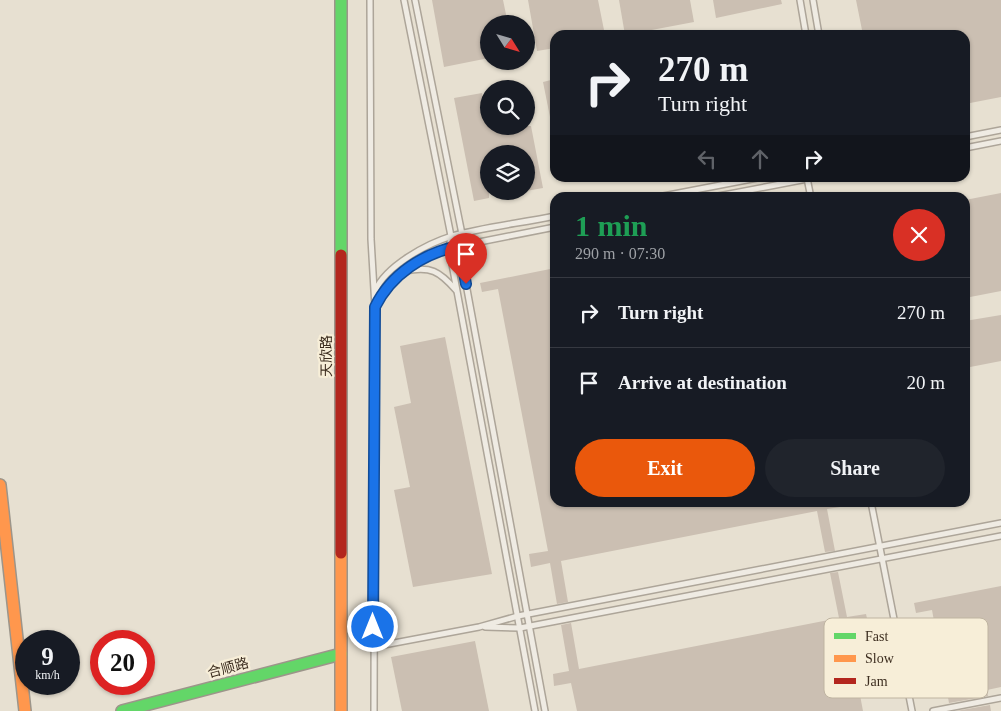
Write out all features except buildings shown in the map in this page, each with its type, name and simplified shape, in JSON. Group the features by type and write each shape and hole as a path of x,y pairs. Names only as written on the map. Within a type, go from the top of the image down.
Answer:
{"street":[{"name":"天欣路","path":"341,0 341,711"},
{"path":"0,485 25,711"},
{"name":"合顺路","path":"122,711 341,654"}],"lane":[{"path":"370,0 371,240 375,307"},
{"path":"404,0 451,236 449,248 535,711"},
{"path":"415,0 462,234 459,246 545,711"},
{"path":"800,0 805,30"},
{"path":"813,0 818,30"},
{"path":"970,136 1001,130"},
{"path":"970,147 1001,141"},
{"path":"684,192 736,182"},
{"path":"738,192 789,182"},
{"path":"374,711 375,292 378,283 418,251 451,236 550,217"},
{"path":"375,307 382,293 402,272 429,256 449,248 550,228"},
{"path":"402,272 428,269 438,272 457,292"},
{"path":"871,507 894,618"},
{"path":"373,647 479,627 527,614 1001,524"},
{"path":"479,627 529,627 1001,536"},
{"path":"909,698 912,711"},
{"path":"933,711 1001,698"}],"traffic: fast":[{"path":"341,0 341,255"},
{"path":"122,711 341,654"}],"traffic: slow":[{"path":"0,485 25,711"},
{"path":"341,553 341,711"}],"traffic: jam":[{"path":"341,255 341,553"}],"route":[{"path":"373,627 375,307 382,293 402,272 436,252 449,248 459,246 466,284"}]}
